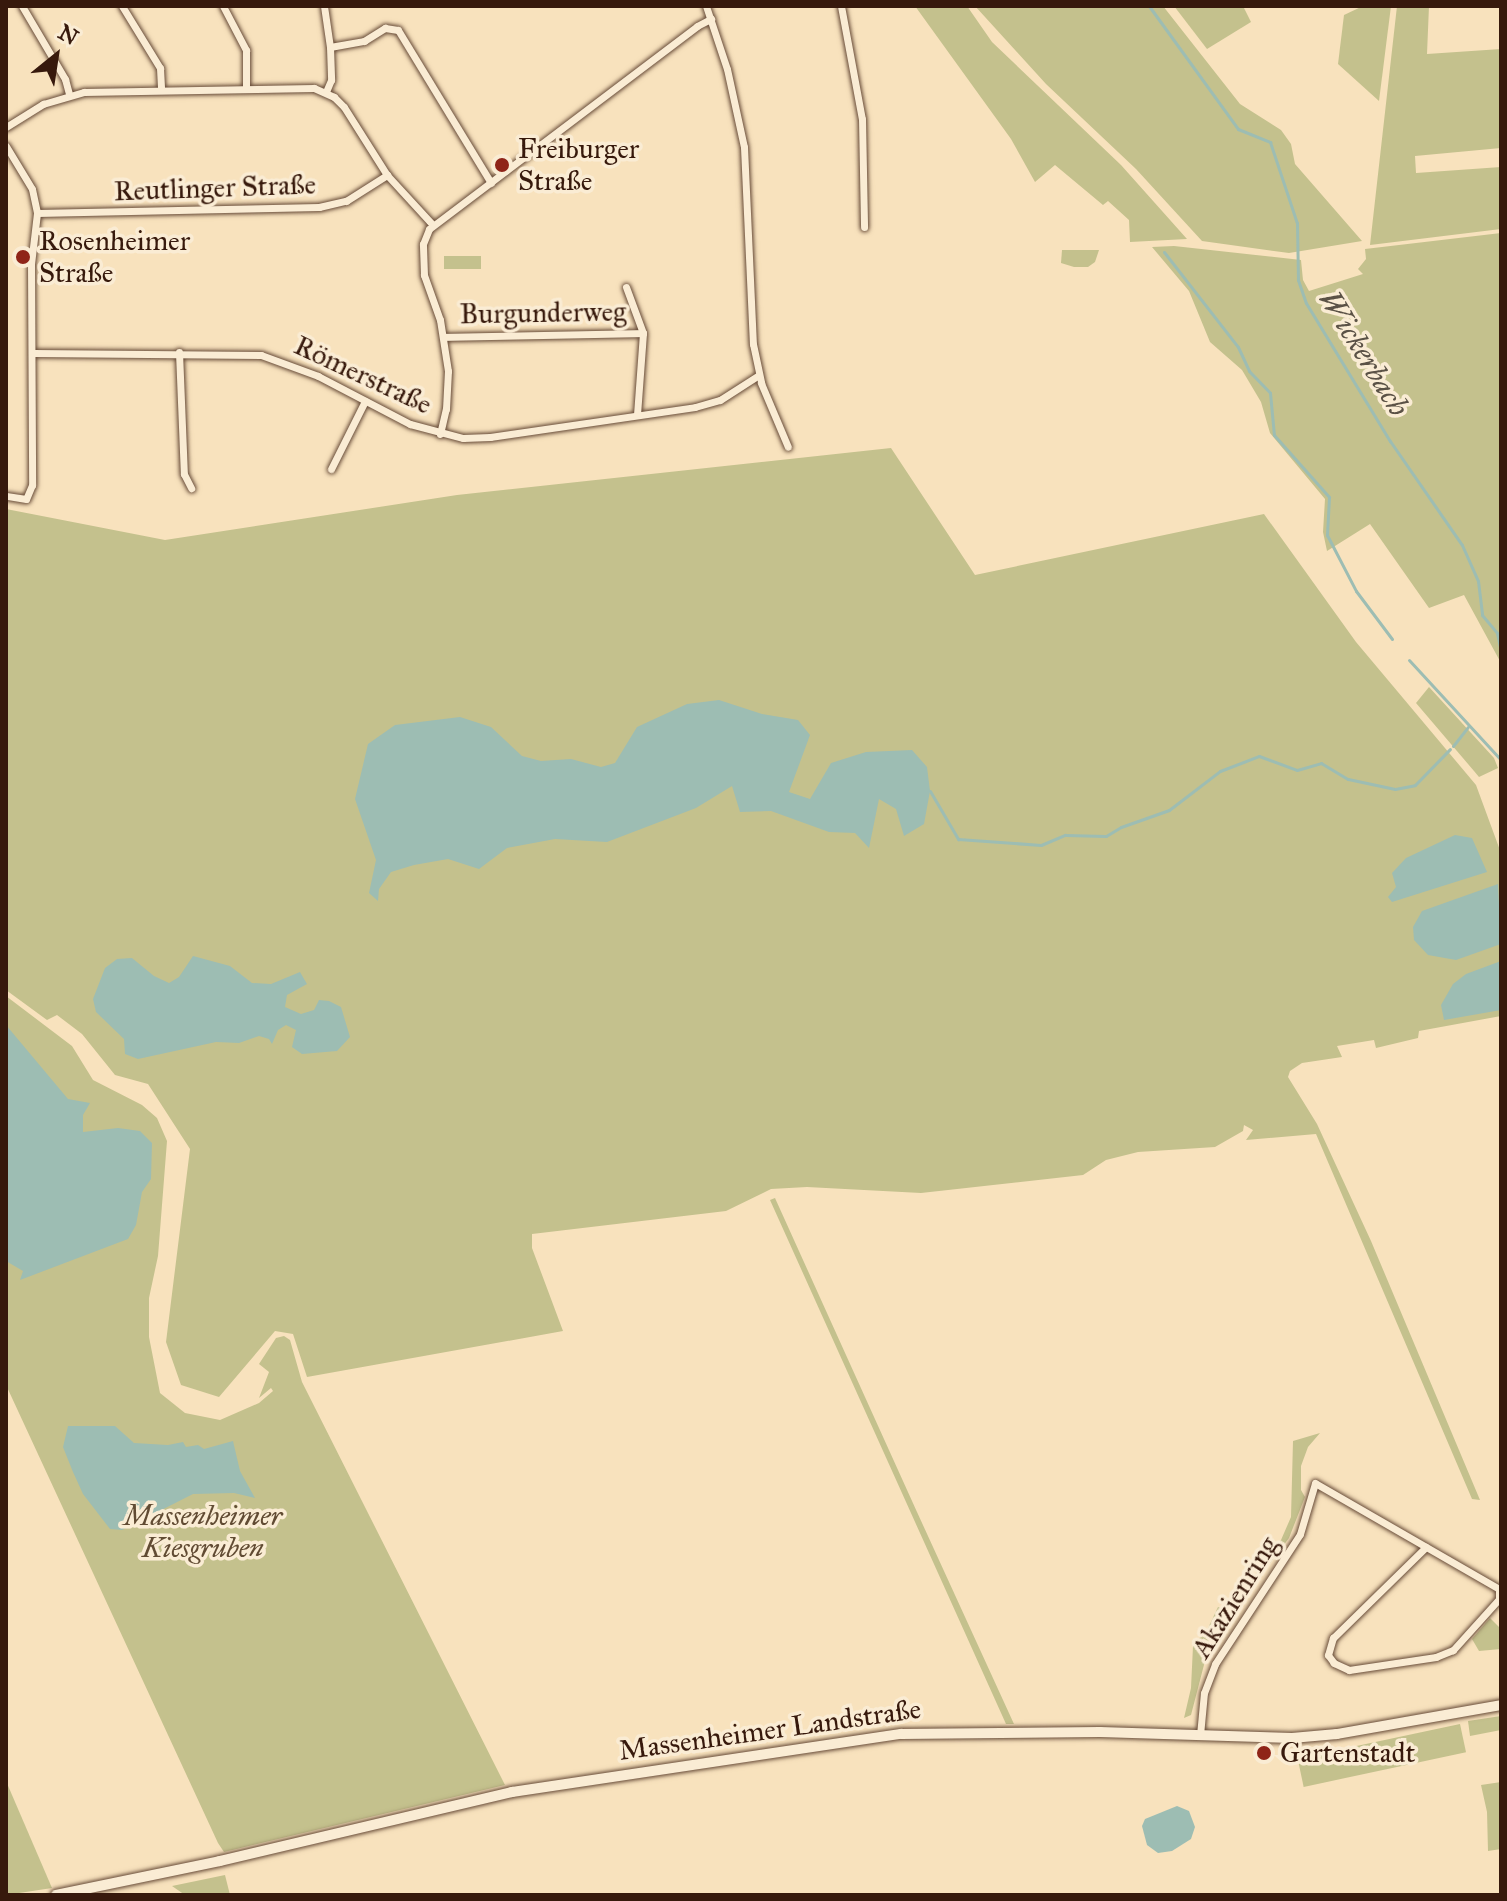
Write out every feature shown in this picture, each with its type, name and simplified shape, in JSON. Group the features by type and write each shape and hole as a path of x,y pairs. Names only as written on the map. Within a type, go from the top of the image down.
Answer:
{"street":[{"path":"22,6 65,79 69,94"},
{"path":"122,6 160,68 161,89"},
{"path":"223,6 246,50 246,88"},
{"path":"324,6 331,80 326,92"},
{"path":"706,6 741,125 747,173 749,304 759,375 788,447"},
{"path":"841,6 862,119 864,227"},
{"path":"440,434 446,409 448,371 443,337 424,275 423,244 433,225 697,26 711,19"},
{"path":"330,47 354,44 385,28 398,30 491,183"},
{"path":"6,127 43,104 69,94 300,87 326,92 344,107 387,175 433,225"},
{"path":"6,146 32,189 37,213 31,264 33,478 26,499 6,496"},
{"name":"Reutlinger Straße","path":"37,213 319,207 346,201 387,175"},
{"path":"626,287 643,333 637,415"},
{"name":"Burgunderweg","path":"443,337 643,333"},
{"path":"179,352 184,474 191,488"},
{"name":"Römerstraße","path":"33,353 245,353 276,359 440,434 490,437 720,400 759,375"},
{"path":"331,469 365,401"},
{"name":"Akazienring","path":"1200,1735 1204,1693 1215,1664 1300,1534 1315,1483 1426,1547"},
{"path":"1426,1547 1499,1589 1499,1599 1463,1642 1445,1654 1349,1670 1334,1663 1328,1655 1333,1638 1426,1547"},
{"name":"Massenheimer Landstraße","path":"56,1895 220,1861 512,1792 712,1760 936,1731 1292,1738 1337,1734 1501,1705"}],"green space":[{"path":"915,6 967,6 992,42 1121,165 1187,239 1130,242 1129,220 1108,201 1103,205 1055,165 1035,182 1011,139"},
{"path":"975,6 1163,6 1240,104 1281,130 1291,144 1295,164 1362,241 1289,253 1202,241 1136,169 1046,84"},
{"path":"1174,6 1243,6 1251,22 1207,49"},
{"path":"1363,6 1391,6 1379,101 1338,64 1344,15"},
{"path":"1397,6 1429,6 1427,54 1501,49 1501,148 1415,156 1416,173 1501,167 1501,229 1370,245"},
{"path":"1501,233 1501,663 1464,595 1429,608 1370,524 1327,551 1323,532 1325,499 1270,433 1261,402 1242,370 1210,342 1189,291 1152,247 1174,246 1301,260 1303,280 1309,291 1363,274 1358,269 1366,259 1365,249"},
{"path":"1062,250 1099,250 1095,262 1088,267 1074,267 1061,263"},
{"path":"444,256 481,256 481,269 444,269"},
{"path":"891,448 975,575 1264,514 1356,642 1476,785 1501,853 1501,1016 1419,1031 1418,1038 1376,1048 1374,1040 1337,1046 1342,1057 1302,1063 1290,1071 1288,1077 1317,1124 1371,1241 1480,1500 1472,1499 1316,1134 1246,1140 1253,1130 1244,1125 1243,1131 1215,1147 1138,1152 1106,1160 1083,1175 921,1193 807,1187 771,1189 726,1211 532,1234 532,1248 563,1331 307,1377 293,1334 275,1331 219,1397 181,1385 166,1342 190,1149 148,1084 115,1075 82,1034 57,1015 47,1020 6,990 6,509 165,540 457,495"},
{"path":"1429,687 1494,758 1498,768 1479,777 1416,703"},
{"name":"Massenheimer Kiesgruben","path":"6,996 72,1046 93,1080 142,1105 157,1118 167,1141 158,1256 149,1298 149,1337 160,1393 185,1413 220,1420 259,1403 273,1391 271,1388 259,1398 269,1372 259,1364 276,1338 284,1336 290,1340 302,1382 505,1785 224,1852 218,1843 6,1385"},
{"path":"775,1198 1014,1724 1006,1724 770,1200"},
{"path":"1320,1433 1308,1447 1301,1466 1301,1490 1305,1497 1289,1538 1223,1626 1228,1610 1281,1540 1291,1517 1293,1441"},
{"path":"1218,1607 1222,1608 1221,1614 1203,1656 1205,1661 1191,1715 1184,1718 1191,1688 1193,1646 1208,1628"},
{"path":"1490,1618 1501,1629 1501,1649 1479,1651 1472,1639"},
{"path":"1501,1716 1501,1730 1470,1736 1468,1721"},
{"path":"1460,1724 1466,1752 1304,1787 1298,1759"},
{"path":"6,1781 52,1888 6,1895"},
{"path":"1501,1782 1501,1849 1488,1851 1487,1812 1481,1785"},
{"path":"225,1875 230,1895 185,1895 172,1886"}],"water":[{"path":"719,700 762,714 798,720 810,735 789,792 810,799 831,763 866,752 912,750 927,767 930,791 924,824 904,836 896,809 879,799 869,848 855,833 829,832 771,811 740,812 732,786 696,808 607,842 555,839 507,848 479,869 448,859 414,865 391,872 379,889 378,901 369,893 376,860 355,799 368,744 395,725 460,717 491,727 522,756 541,761 571,759 601,767 615,763 637,727 687,704"},
{"path":"1455,835 1472,838 1487,872 1392,902 1388,897 1396,887 1392,873 1406,858"},
{"path":"1498,884 1501,944 1456,960 1428,955 1414,940 1413,927 1422,911"},
{"path":"193,956 230,966 252,983 271,984 300,972 307,984 287,995 285,1007 301,1014 314,1010 319,1000 329,1001 341,1007 350,1037 337,1051 302,1054 292,1047 296,1030 286,1025 278,1030 272,1044 269,1039 259,1036 239,1043 216,1042 138,1059 125,1054 124,1039 96,1012 93,999 105,968 117,959 132,958 154,976 169,983 179,977"},
{"path":"1501,961 1501,1010 1444,1020 1441,1005 1453,984 1466,974"},
{"path":"6,1025 68,1099 90,1103 83,1115 83,1132 118,1128 140,1131 152,1143 151,1179 142,1192 136,1225 128,1239 20,1280 23,1271 6,1261"},
{"path":"68,1426 115,1426 134,1443 168,1445 183,1442 186,1447 198,1445 204,1449 233,1441 240,1471 255,1498 234,1493 193,1494 122,1530 110,1529 83,1494 73,1472 63,1447"},
{"path":"1177,1806 1189,1811 1195,1827 1191,1839 1172,1851 1158,1853 1147,1845 1142,1826 1145,1819"}],"waterway":[{"name":"Wickerbach","path":"1149,6 1238,129 1270,142 1297,223 1298,280 1306,303 1390,441 1462,545 1478,581 1482,615 1497,633 1501,652"},
{"path":"1164,252 1238,347 1249,371 1270,393 1274,435 1329,497 1327,535 1356,591 1392,639"},
{"path":"1409,660 1501,760"},
{"path":"1453,746 1468,727"},
{"path":"930,791 958,839 1041,845 1065,835 1106,836 1121,827 1169,810 1220,771 1259,756 1297,770 1321,763 1348,779 1395,789 1415,785 1450,749"}],"place":[{"name":"Freiburger Straße","path":"502,165"},
{"name":"Rosenheimer Straße","path":"23,257"},
{"name":"Gartenstadt","path":"1264,1753"}]}
